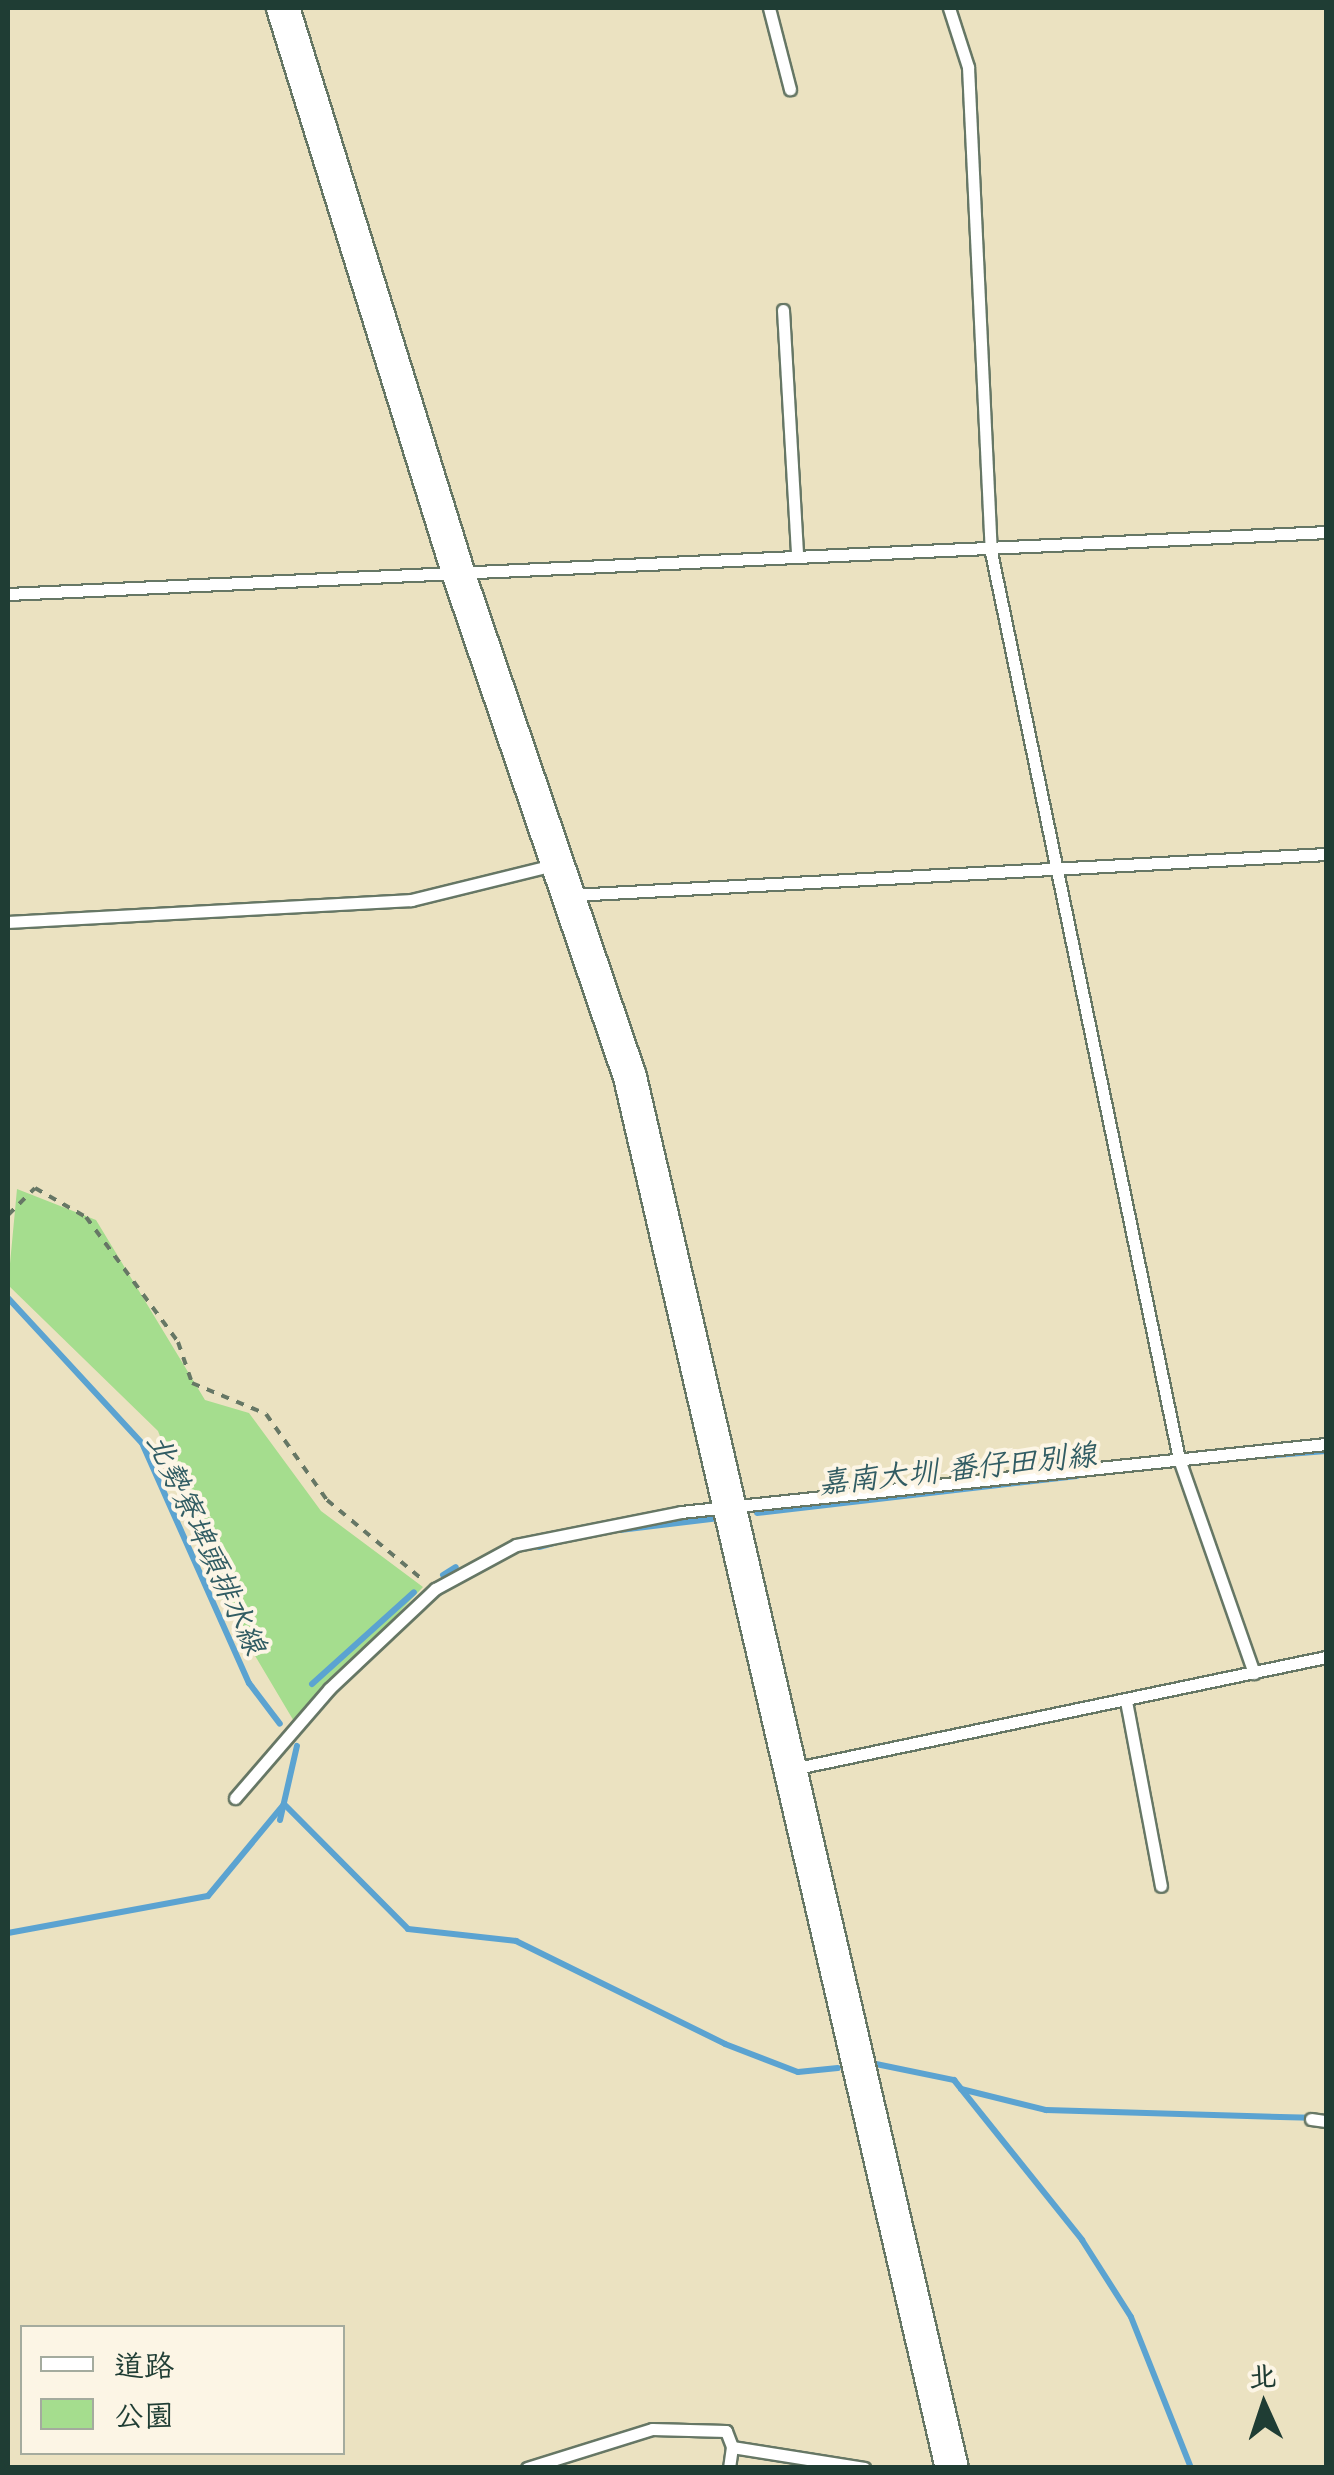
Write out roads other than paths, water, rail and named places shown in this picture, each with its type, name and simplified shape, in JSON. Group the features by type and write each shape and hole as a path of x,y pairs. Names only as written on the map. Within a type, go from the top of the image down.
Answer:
{"street":[{"path":"283,8 459,575 559,880 630,1077 736,1508 952,2468"}],"lane":[{"path":"769,8 790,88"},
{"path":"950,8 968,67 991,552 1179,1459 1254,1673"},
{"path":"783,310 798,556"},
{"path":"8,594 798,556 991,552 1326,532"},
{"path":"8,922 411,900 559,880 1057,868 1326,854"},
{"path":"235,1798 329,1689 435,1589 516,1545 736,1508 1326,1444"},
{"path":"792,1769 1326,1657"},
{"path":"1126,1701 1161,1886"},
{"path":"1311,2119 1326,2121"},
{"path":"527,2468 652,2429 702,2426 726,2431 732,2447 730,2468"},
{"path":"732,2447 864,2468"}],"waterway":[{"name":"北勢寮埤頭排水線","path":"8,1298 142,1443 249,1683 280,1724"},
{"name":"嘉南大圳 番仔田別線","path":"1263,1456 1326,1451"},
{"name":"嘉南大圳 番仔田別線","path":"757,1513 1077,1476"},
{"name":"嘉南大圳 番仔田別線","path":"620,1530 719,1518"},
{"name":"嘉南大圳 番仔田別線","path":"539,1547 554,1543"},
{"name":"嘉南大圳 番仔田別線","path":"443,1575 456,1567"},
{"name":"嘉南大圳 番仔田別線","path":"312,1684 414,1592"},
{"name":"北勢寮埤頭排水線","path":"280,1820 297,1746"},
{"path":"284,1804 408,1929 516,1941 725,2044 798,2072 838,2068"},
{"name":"北勢寮埤頭排水線","path":"8,1933 208,1896 284,1804"},
{"path":"876,2064 954,2080 1082,2240 1131,2317 1191,2468"},
{"path":"961,2089 1046,2110 1311,2118"}]}
